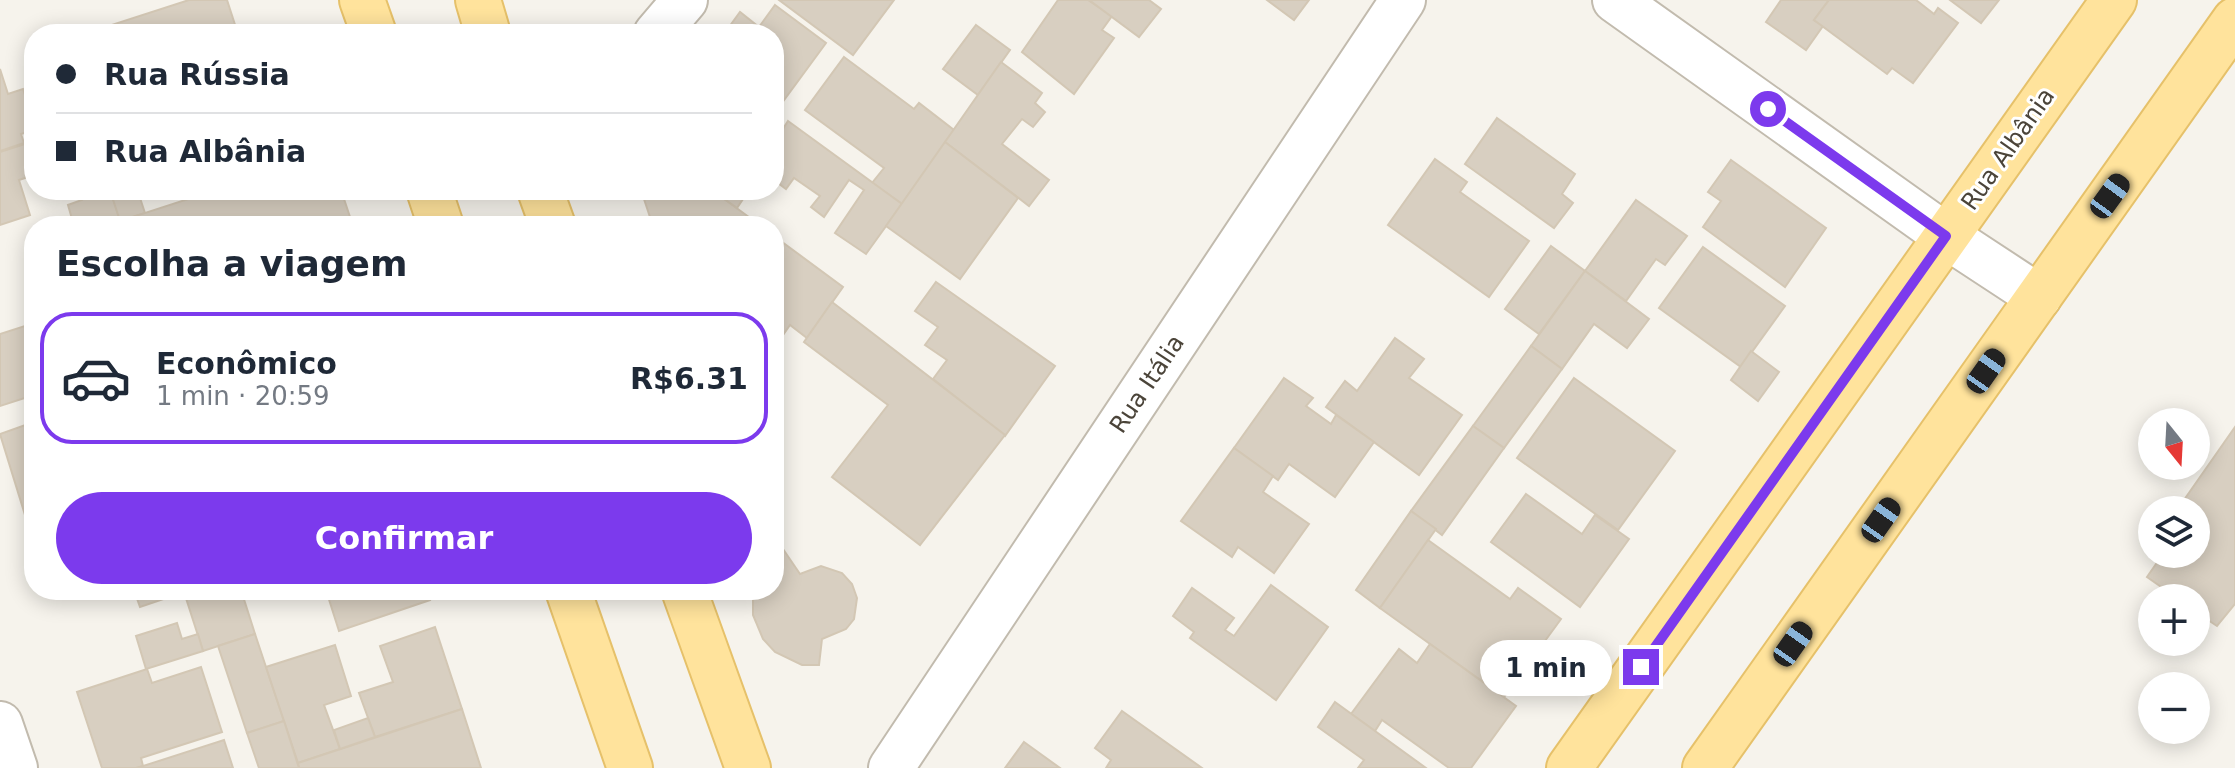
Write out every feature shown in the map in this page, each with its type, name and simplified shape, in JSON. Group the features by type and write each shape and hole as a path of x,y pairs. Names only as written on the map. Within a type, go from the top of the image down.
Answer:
{"main road":[{"path":"362,0 370,24"},
{"path":"478,0 485,24"},
{"name":"Rua Albânia","path":"1569,768 2114,0"},
{"path":"1705,768 2235,20"},
{"path":"571,600 630,768"},
{"path":"688,600 748,768"}],"street":[{"path":"665,24 685,0"},
{"name":"Rua Itália","path":"891,768 1403,0"},
{"path":"1615,0 1946,236 2039,297"},
{"path":"0,724 15,768"}],"building":[{"path":"189,0 227,0 235,24 115,24"},
{"path":"779,0 894,0 853,55"},
{"path":"1058,0 1088,0 1112,16 1102,30 1114,38 1074,94 1022,52"},
{"path":"1089,0 1149,0 1161,9 1139,37"},
{"path":"1267,0 1309,0 1294,20"},
{"path":"1781,0 1829,0 1814,20 1823,26 1806,50 1766,22"},
{"path":"1829,0 1916,0 1934,14 1938,8 1958,23 1913,83 1892,68 1887,74 1814,20"},
{"path":"1950,0 1999,0 1981,23"},
{"path":"775,5 826,43 784,100 784,24 761,24"},
{"path":"740,12 755,24 731,24"},
{"path":"976,25 1010,50 978,95 943,69"},
{"path":"844,57 914,109 919,103 954,130 902,204 872,183 884,168 805,110"},
{"path":"1001,62 1042,93 1035,103 1045,112 1033,127 1022,119 1002,144 1049,180 1029,206 945,142"},
{"path":"0,69 8,94 23,89 24,92 24,133 21,134 24,143 0,151"},
{"path":"1497,118 1575,174 1562,194 1573,203 1554,228 1465,164"},
{"path":"788,121 902,204 866,254 835,233 864,190 849,180 824,217 811,207 820,196 794,178 786,189 784,188 784,127"},
{"path":"945,142 1018,198 960,279 886,226"},
{"path":"24,144 24,178 19,180 30,215 0,225 0,152"},
{"path":"1435,159 1467,182 1460,192 1529,241 1489,297 1388,225"},
{"path":"1731,160 1826,228 1785,287 1703,227 1721,201 1708,192"},
{"path":"82,200 113,200 119,216 71,216 68,205"},
{"path":"113,200 141,200 145,213 118,216"},
{"path":"185,200 344,200 350,216 135,216"},
{"path":"644,200 726,200 747,216 650,216"},
{"path":"726,200 742,200 737,208"},
{"path":"1636,200 1687,236 1665,265 1656,259 1626,301 1585,271"},
{"path":"784,243 843,287 807,338 790,325 784,334"},
{"path":"1551,246 1585,271 1539,334 1505,309"},
{"path":"1703,247 1785,306 1741,367 1659,308"},
{"path":"1585,271 1649,319 1627,348 1594,324 1562,369 1531,346"},
{"path":"936,282 1055,366 1005,436 933,379 947,360 925,345 938,327 915,311"},
{"path":"832,302 1005,435 920,545 832,477 888,405 804,342"},
{"path":"24,326 24,398 0,406 0,334"},
{"path":"1395,338 1424,359 1409,378 1462,415 1419,475 1326,407 1345,381 1357,391"},
{"path":"1531,346 1562,369 1504,448 1473,426"},
{"path":"1751,351 1779,372 1758,401 1731,380"},
{"path":"1284,378 1313,398 1306,406 1331,424 1336,415 1374,442 1335,497 1289,464 1278,480 1234,448"},
{"path":"1574,378 1675,451 1618,530 1517,458"},
{"path":"24,426 24,512 0,434"},
{"path":"1473,426 1504,448 1442,535 1411,511"},
{"path":"2235,427 2235,604 2217,626 2210,621 2210,584 2157,584 2147,577 2153,568 2210,568 2210,496 2187,496 2198,480 2210,480 2210,463"},
{"path":"1234,448 1273,476 1263,492 1309,524 1274,573 1238,547 1232,557 1181,521"},
{"path":"1526,494 1582,534 1595,515 1629,539 1580,607 1491,542"},
{"path":"1411,511 1436,529 1380,608 1356,590"},
{"path":"1428,540 1510,599 1518,588 1561,619 1504,697 1380,608"},
{"path":"784,550 800,574 821,566 842,573 852,584 857,598 854,619 846,629 822,639 819,665 802,665 775,652 763,639 753,615 753,600 784,600"},
{"path":"1271,585 1328,627 1276,700 1190,638 1194,632 1173,616 1192,588 1234,618 1225,630 1234,636"},
{"path":"138,600 161,600 140,607"},
{"path":"187,600 244,600 255,634 203,651"},
{"path":"329,600 430,600 339,631"},
{"path":"177,623 182,639 198,634 203,651 146,669 136,636"},
{"path":"435,627 462,709 375,737 359,693 393,682 380,646"},
{"path":"255,634 284,721 247,733 218,646"},
{"path":"1430,644 1516,706 1471,768 1449,768 1382,720 1375,731 1351,714 1399,649 1417,663"},
{"path":"335,645 351,696 324,705 340,749 298,763 266,667"},
{"path":"201,667 222,732 141,758 143,766 102,768 77,692 147,669 152,683"},
{"path":"1335,702 1426,768 1358,768 1364,760 1318,727"},
{"path":"462,709 481,768 299,768 298,763"},
{"path":"1122,711 1202,768 1106,768 1111,760 1095,748"},
{"path":"368,718 375,737 340,749 334,730"},
{"path":"284,721 299,768 259,768 247,733"},
{"path":"224,740 233,768 137,768"},
{"path":"1024,742 1060,768 1005,768"}],"route":[{"path":"1641,667 1946,236 1768,109"}]}
